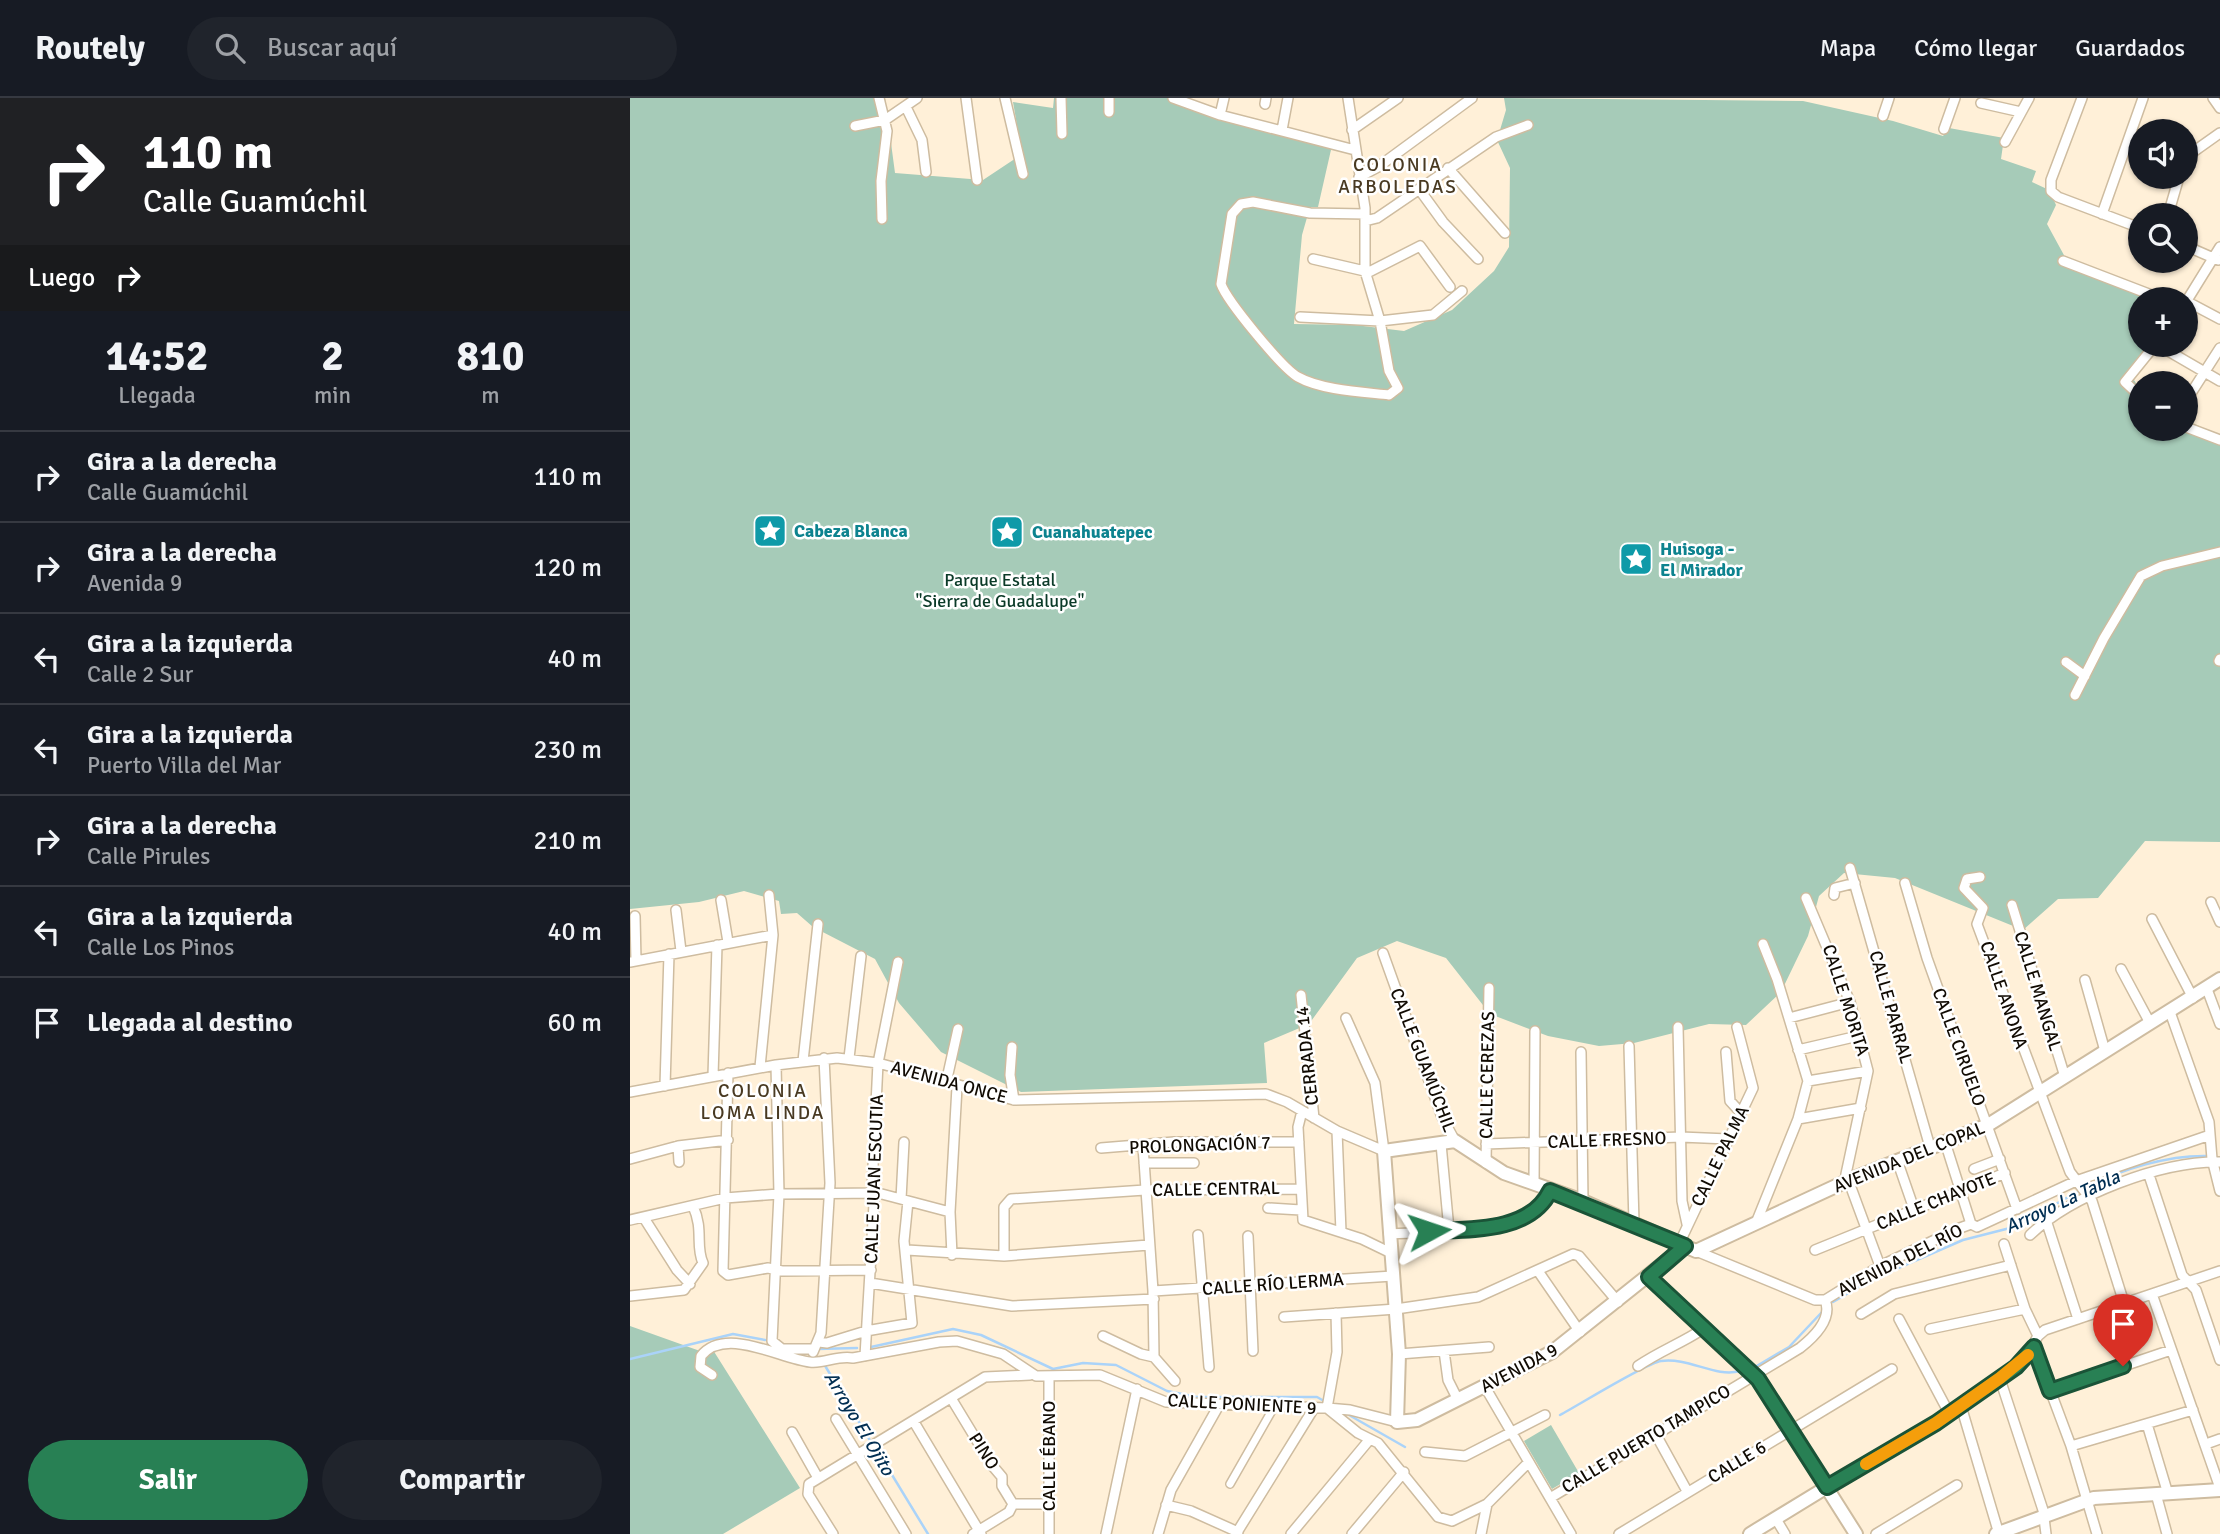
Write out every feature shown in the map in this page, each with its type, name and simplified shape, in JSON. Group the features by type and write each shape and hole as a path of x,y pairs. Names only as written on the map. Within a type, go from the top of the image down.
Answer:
{"street":[{"path":"879,98 887,141 881,181 882,219"},
{"path":"855,126 885,120 917,98"},
{"path":"966,98 976,180"},
{"path":"1004,98 1023,174"},
{"path":"1061,98 1062,134"},
{"path":"1109,98 1109,112"},
{"path":"1173,98 1220,115 1355,150"},
{"path":"1196,98 1199,108"},
{"path":"1220,115 1224,98"},
{"path":"1282,131 1288,98"},
{"path":"1348,98 1365,218 1365,271 1380,321 1389,371 1398,390 1389,394 1340,389 1296,376 1226,294 1221,284 1232,214 1238,206 1253,202 1310,213 1365,218 1377,218 1496,138 1528,125"},
{"path":"1352,130 1398,98"},
{"path":"1359,177 1378,167 1472,98"},
{"path":"1883,116 1889,98"},
{"path":"1944,129 1955,98"},
{"path":"2005,142 2029,98"},
{"path":"2082,98 2051,180 2051,191 2058,197 2128,224"},
{"path":"2102,214 2143,98"},
{"path":"2213,98 2220,108"},
{"path":"1981,103 2021,112"},
{"path":"906,107 922,140 926,172"},
{"path":"2198,149 2220,133"},
{"path":"1448,168 1505,233"},
{"path":"1419,189 1443,222 1478,259"},
{"path":"1312,259 1365,271 1377,270 1420,246 1450,287"},
{"path":"2197,287 2218,260 2220,247"},
{"path":"2198,251 2218,260"},
{"path":"2063,261 2131,287"},
{"path":"1300,317 1380,321 1433,315 1462,291"},
{"path":"2198,307 2220,319"},
{"path":"2198,381 2220,348"},
{"path":"2135,371 2147,357"},
{"path":"2177,357 2220,381"},
{"path":"2198,432 2220,440"},
{"path":"2075,695 2141,576 2162,566 2220,552"},
{"path":"2066,662 2085,676"},
{"name":"CALLE PARRAL","path":"1850,868 1930,1147"},
{"name":"CALLE ANONA","path":"1980,877 1967,879 1963,886 1983,908 1978,924 2040,1093"},
{"name":"CALLE CIRUELO","path":"1905,883 1931,968 2017,1209"},
{"path":"1835,895 1835,888 1855,884"},
{"path":"760,1067 773,935 769,895"},
{"name":"CALLE MORITA","path":"1806,898 1850,1002 1868,1071 1847,1168 1880,1266"},
{"path":"721,900 728,942"},
{"path":"2211,902 2220,922"},
{"name":"CALLE MANGAL","path":"2012,905 2064,1077"},
{"path":"676,910 681,951"},
{"path":"635,916 633,962 773,935"},
{"path":"2152,919 2193,998"},
{"path":"803,1060 818,924"},
{"path":"1756,1224 1798,1119 1808,1081 1763,944"},
{"path":"713,1076 717,945"},
{"name":"CALLE GUAMÚCHIL","path":"1383,953 1442,1117 1455,1141 1486,1163 1550,1191 1583,1201 1815,1300 1825,1300"},
{"path":"665,1086 669,954"},
{"path":"849,1058 861,956"},
{"name":"CALLE JUAN ESCUTIA","path":"865,1356 871,1270 878,1063 898,962"},
{"path":"2121,969 2150,1024"},
{"name":"AVENIDA DEL COPAL","path":"1687,1247 1756,1224 1849,1180 1988,1125 2220,979"},
{"path":"2085,980 2105,1051"},
{"name":"CALLE CEREZAS","path":"1486,1163 1489,988"},
{"path":"2207,989 2220,1024"},
{"name":"CERRADA 14","path":"1301,995 1314,1118"},
{"path":"1789,1018 1850,1002"},
{"path":"2170,1012 2209,1122 2220,1191"},
{"path":"1346,1018 1375,1083 1384,1152 1399,1354 1397,1422"},
{"path":"1678,1027 1682,1201 1687,1224"},
{"name":"CALLE PALMA","path":"1687,1247 1687,1224 1754,1083 1737,1027"},
{"path":"946,1083 958,1029"},
{"path":"1534,1184 1532,1143 1535,1031"},
{"path":"1798,1050 1858,1036"},
{"path":"1629,1046 1633,1223"},
{"path":"1012,1047 1010,1075 1014,1100"},
{"path":"1581,1052 1583,1201"},
{"path":"1726,1052 1730,1101 1741,1113"},
{"path":"811,1363 816,1345 824,1271 830,1183 824,1058"},
{"name":"AVENIDA ONCE","path":"630,1092 803,1060 849,1058 878,1063 957,1087 1014,1100 1258,1093 1275,1096 1337,1131 1384,1152"},
{"path":"776,1065 779,1194 773,1344 782,1349 816,1345 866,1331 912,1323 907,1250 904,1241 904,1142"},
{"path":"1808,1081 1868,1071"},
{"path":"728,1073 723,1271 728,1275 748,1269 871,1270"},
{"path":"952,1255 950,1212 957,1087"},
{"path":"2040,1093 2082,1188 2124,1303"},
{"path":"1798,1119 1861,1108"},
{"path":"1299,1189 1298,1126 1302,1111"},
{"path":"2209,1122 2220,1115"},
{"path":"1337,1131 1341,1232"},
{"name":"CALLE FRESNO","path":"1486,1144 1681,1137 1728,1139"},
{"path":"630,1159 678,1146 728,1140"},
{"path":"1384,1152 1455,1141"},
{"name":"PROLONGACIÓN 7","path":"1101,1148 1174,1142 1298,1142"},
{"path":"1945,1142 1971,1224"},
{"path":"1441,1144 1449,1230"},
{"path":"678,1146 679,1162"},
{"path":"1143,1146 1153,1295 1154,1357"},
{"name":"AVENIDA DEL RÍO","path":"1825,1300 1880,1266 1971,1224 1977,1227 2017,1209 2082,1188 2214,1152"},
{"name":"AVENIDA DEL RÍO","path":"2030,1235 2082,1188 2149,1175 2214,1152"},
{"path":"1974,1169 2000,1159"},
{"path":"1897,1160 1914,1209"},
{"path":"1144,1163 1194,1163"},
{"name":"CALLE CHAYOTE","path":"1815,1250 2005,1173"},
{"path":"2149,1175 2182,1275 2196,1290 2220,1360"},
{"name":"CALLE CENTRAL","path":"1004,1256 1006,1202 1145,1190 1299,1189 1303,1194 1301,1210 1306,1222 1341,1232 1391,1253"},
{"path":"1389,1234 1449,1230 1515,1221 1541,1205 1550,1191"},
{"path":"630,1220 725,1198 779,1194 873,1193 950,1212"},
{"path":"694,1206 701,1226 699,1250 703,1263"},
{"path":"1268,1208 1301,1210"},
{"path":"644,1218 677,1270 690,1284"},
{"path":"2046,1220 2078,1319"},
{"path":"1198,1236 1209,1367"},
{"path":"1248,1236 1253,1351"},
{"path":"2004,1244 2025,1309 2038,1336"},
{"path":"907,1250 952,1255 1004,1256 1149,1245"},
{"name":"AVENIDA 9","path":"1327,1408 1350,1410 1397,1422 1417,1420 1535,1363 1580,1332 1687,1247"},
{"path":"1284,1317 1396,1309 1478,1297 1575,1254 1618,1302"},
{"path":"630,1296 680,1291 690,1284 703,1263 722,1258"},
{"path":"1861,1314 1894,1294 2011,1265"},
{"path":"1538,1271 1580,1332"},
{"path":"1750,1534 1961,1406 2023,1361 2034,1347 2038,1336 2045,1330 2220,1271"},
{"name":"CALLE RÍO LERMA","path":"870,1283 1012,1306 1393,1276"},
{"path":"1649,1277 1754,1375 1856,1534"},
{"path":"1961,1406 1998,1534 2087,1501 2114,1496 2220,1489 2152,1294"},
{"name":"CALLE PUERTO TAMPICO","path":"1550,1498 1800,1349 1817,1333 1827,1312 1825,1300"},
{"path":"1930,1329 2025,1309"},
{"path":"1327,1408 1337,1352 1336,1313"},
{"path":"1899,1319 1949,1413"},
{"path":"1638,1366 1668,1346 1688,1339 1703,1329"},
{"path":"1103,1336 1141,1354 1154,1357 1175,1381"},
{"name":"CALLE PONIENTE 9","path":"712,1375 700,1367 701,1356 711,1347 728,1343 811,1363 842,1356 865,1356 957,1341 1003,1354 1031,1375 1049,1378 1100,1376 1166,1402 1327,1408 1378,1443 1404,1472 1433,1513 1445,1520 1456,1520 1487,1504"},
{"path":"1399,1354 1489,1347"},
{"path":"2034,1347 2071,1446 2097,1534"},
{"path":"2050,1391 2171,1350"},
{"path":"1444,1351 1448,1380 1458,1400"},
{"name":"CALLE 6","path":"1619,1534 1892,1368"},
{"path":"833,1534 807,1488 818,1478 990,1375 1031,1375"},
{"name":"CALLE ÉBANO","path":"1049,1378 1049,1534"},
{"path":"2000,1378 2046,1534"},
{"path":"1485,1387 1572,1534"},
{"path":"1106,1534 1137,1389"},
{"name":"PINO","path":"951,1398 991,1464 1002,1476 1002,1486 1013,1504"},
{"path":"1158,1534 1176,1479 1219,1405"},
{"path":"1230,1484 1274,1407"},
{"path":"1166,1505 1191,1511 1237,1533 1314,1408"},
{"path":"2071,1446 2193,1410"},
{"path":"1425,1452 1465,1456 1545,1415"},
{"path":"836,1419 906,1534"},
{"path":"914,1422 977,1533 1009,1512 1013,1504 1049,1504"},
{"path":"2147,1424 2162,1494 2167,1534"},
{"path":"792,1432 818,1478"},
{"path":"1655,1433 1687,1492"},
{"path":"1291,1534 1370,1438"},
{"path":"2206,1444 2220,1439"},
{"path":"1481,1534 1487,1504 1528,1462"},
{"path":"1352,1534 1404,1472"},
{"path":"1876,1534 1957,1485"},
{"path":"1776,1519 1785,1534"}],"green space":[{"name":"Parque Estatal \"Sierra de Guadalupe\"","path":"630,98 885,98 895,173 983,180 1022,154 1013,102 1053,108 1054,98 1174,98 1218,113 1333,141 1318,207 1310,207 1302,235 1294,324 1355,325 1404,331 1452,310 1494,271 1509,247 1510,168 1497,140 1506,110 1504,98 1803,101 1893,121 1943,136 1949,128 2004,138 2001,159 2036,171 2032,182 2049,190 2056,205 2047,224 2065,257 2131,287 2128,287 2128,357 2142,357 2134,371 2128,371 2128,441 2198,441 2198,426 2220,436 2220,842 2145,841 2098,898 2058,899 2023,930 1895,878 1844,873 1819,896 1808,936 1781,992 1746,1025 1709,1024 1634,1043 1599,1046 1548,1036 1490,1014 1446,958 1397,941 1357,958 1309,1024 1264,1043 1267,1083 1021,1092 941,1052 899,1003 875,959 813,927 797,913 781,914 779,901 744,891 699,902 630,909"},
{"path":"630,1326 700,1351 713,1350 800,1488 723,1534 630,1534"},
{"path":"1551,1425 1579,1473 1552,1489 1524,1441"}],"waterway":[{"name":"Arroyo La Tabla","path":"2087,1187 2146,1164 2208,1156"},
{"name":"Arroyo La Tabla","path":"1833,1302 1871,1280 1963,1240 2014,1227 2081,1190"},
{"name":"Arroyo La Tabla","path":"1755,1367 1789,1347 1822,1312"},
{"name":"Arroyo El Ojito","path":"871,1347 953,1329 981,1335 1053,1369 1083,1363 1116,1365 1167,1391 1197,1397 1317,1397 1324,1401"},
{"name":"Arroyo El Ojito","path":"630,1359 733,1334 765,1340"},
{"name":"Arroyo El Ojito","path":"817,1349 857,1348"},
{"name":"Arroyo La Tabla","path":"1560,1415 1627,1376 1661,1361 1682,1362 1721,1372 1740,1371"},
{"name":"Arroyo El Ojito","path":"824,1364 871,1442"},
{"name":"Arroyo El Ojito","path":"1349,1415 1405,1447"},
{"name":"Arroyo El Ojito","path":"875,1447 928,1534"}],"slow traffic":[{"path":"1866,1464 1936,1423 2016,1367 2028,1355"}],"place":[{"name":"Cabeza Blanca","path":"770,531"},
{"name":"Cuanahuatepec","path":"1007,532"},
{"name":"Huisoga - El Mirador","path":"1636,559"}],"district":[{"name":"COLONIA ARBOLEDAS","path":"1398,175"},
{"name":"COLONIA LOMA LINDA","path":"763,1101"}],"route":[{"path":"1429,1231 1507,1224 1532,1212 1541,1205 1550,1191 1583,1201 1685,1246 1649,1277 1758,1379 1827,1487 1936,1423 2016,1367 2034,1347 2050,1391 2123,1366"}]}
